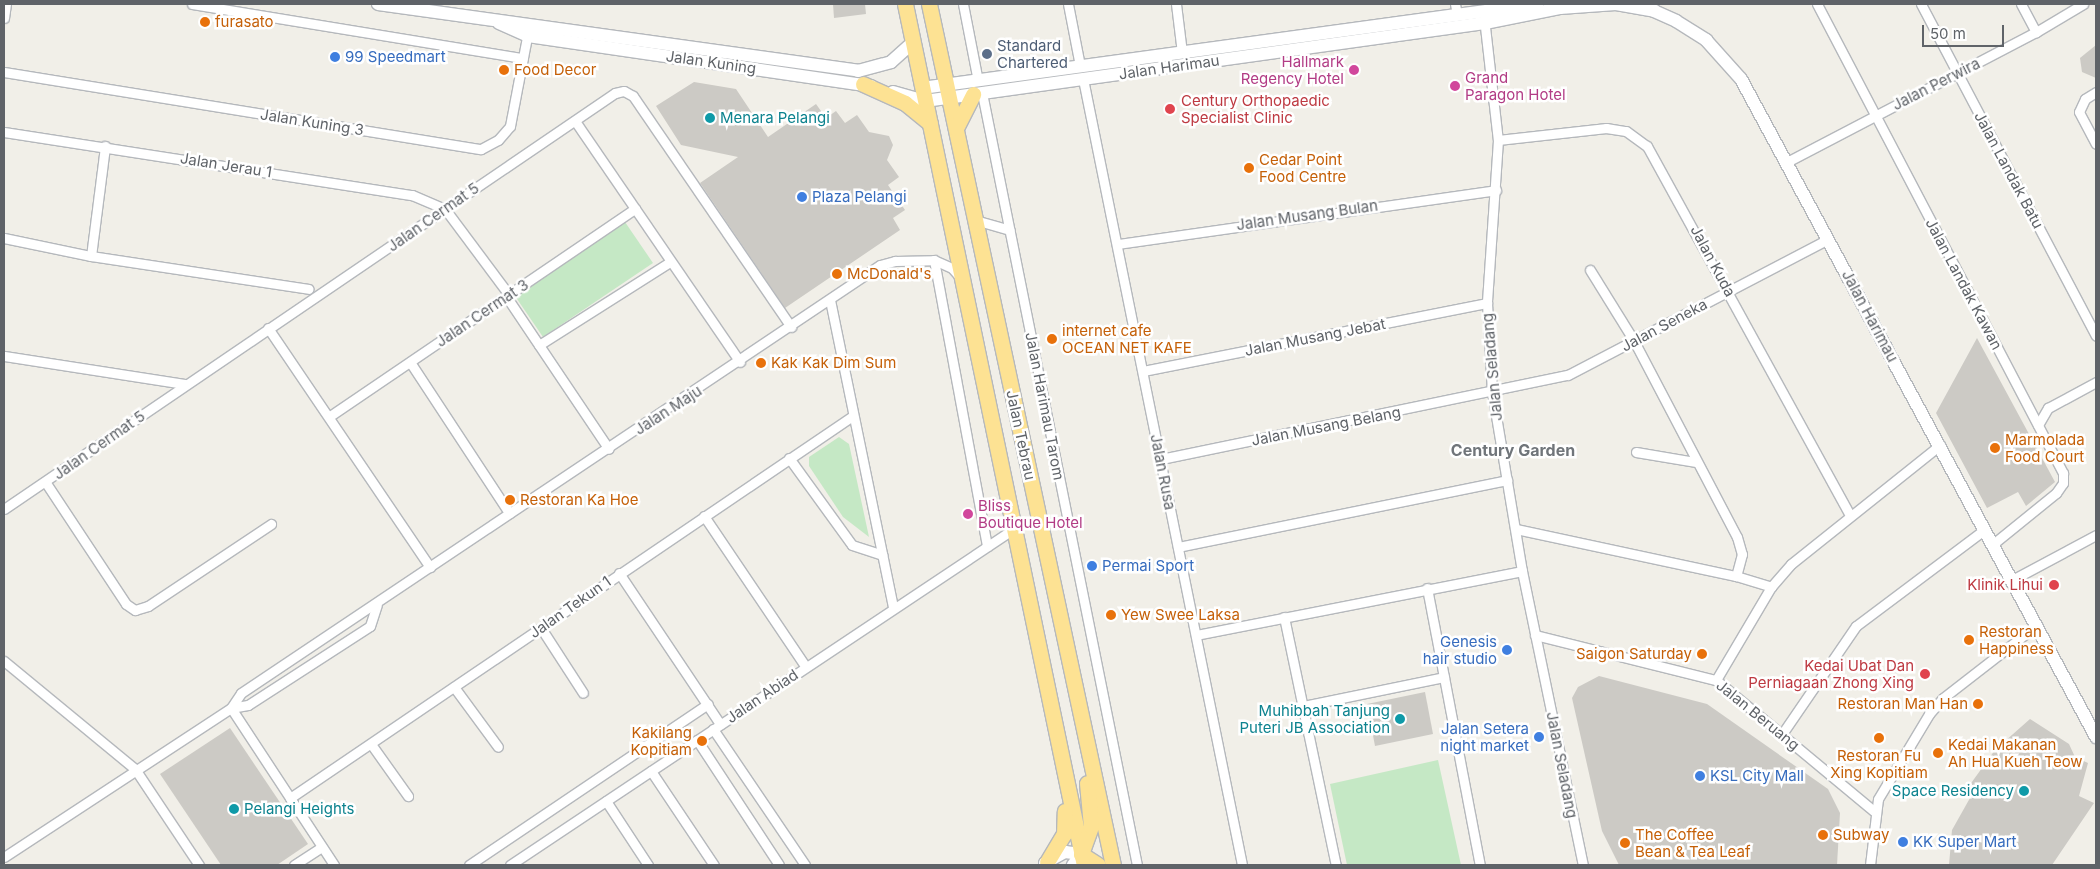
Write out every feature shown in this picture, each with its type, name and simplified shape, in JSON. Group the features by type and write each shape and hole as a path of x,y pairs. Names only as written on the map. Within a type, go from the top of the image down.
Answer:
{"highway":[{"name":"Jalan Tebrau","path":"905,4 1015,528 1079,861"},
{"name":"Jalan Tebrau","path":"930,4 1113,865"},
{"path":"862,84 905,103 930,123"},
{"path":"956,129 978,89"},
{"path":"1079,711 1091,826 1079,861 1098,865"},
{"path":"1044,864 1064,834 1065,787"}],"street":[{"path":"4,18 6,4"},
{"path":"192,4 523,58"},
{"name":"Jalan Kuning","path":"378,4 924,95"},
{"name":"Jalan Harimau Tarom","path":"963,4 978,89 1010,230 1138,865"},
{"name":"Jalan Rusa","path":"1068,4 1242,865"},
{"path":"1176,4 1182,53"},
{"name":"Jalan Harimau","path":"1082,73 1182,53 1456,9 1484,17 1537,4"},
{"name":"Jalan Landak Kawan","path":"1817,4 2063,472 2063,483 1993,544"},
{"name":"Jalan Landak Batu","path":"1921,4 2096,336"},
{"path":"2021,4 2036,32"},
{"name":"Jalan Perwira","path":"1787,162 2036,32 2083,4"},
{"name":"Jalan Harimau","path":"924,95 978,89 1551,7 1636,7 1688,27 1724,57 1740,79 1787,162 2096,737"},
{"name":"Jalan Seladang","path":"1484,17 1498,140 1496,190 1486,303 1492,392 1522,571 1583,865"},
{"name":"Jalan Kuning 3","path":"4,72 482,149 498,140 510,126 529,30"},
{"name":"Jalan Kuning","path":"529,30 858,71 891,62 913,42"},
{"name":"Jalan Cermat 5","path":"4,509 46,483 185,384 615,93 624,91 633,96 791,326"},
{"path":"2096,92 2082,103 2079,112 2096,144"},
{"path":"575,120 670,262 740,362"},
{"name":"Jalan Kuda","path":"1498,140 1606,128 1626,131 1638,138 1657,158 1849,514"},
{"name":"Jalan Jerau 1","path":"4,132 405,193 445,209"},
{"path":"91,256 105,146"},
{"name":"Jalan Musang Bulan","path":"1118,244 1496,190"},
{"path":"445,209 508,296 609,449"},
{"name":"Jalan Cermat 3","path":"330,416 635,209"},
{"path":"975,220 1010,230"},
{"path":"4,238 91,256 309,289"},
{"name":"Jalan Seneka","path":"1492,392 1568,375 1828,239"},
{"path":"934,260 952,268 963,282"},
{"path":"934,260 987,546"},
{"name":"Jalan Maju","path":"231,708 241,693 377,605 510,513 740,362 880,266 895,261 934,260"},
{"path":"539,345 670,262"},
{"path":"1590,270 1634,341 1741,547 1736,576"},
{"path":"830,300 851,416 893,608"},
{"name":"Jalan Musang Jebat","path":"1143,371 1486,303"},
{"path":"268,328 330,416 430,567"},
{"path":"4,356 185,384"},
{"path":"410,362 510,513"},
{"path":"2038,425 2048,408 2096,382"},
{"name":"Jalan Musang Belang","path":"1161,459 1492,392"},
{"path":"2028,405 2048,408"},
{"name":"Jalan Tekun 1","path":"290,798 851,416"},
{"path":"1716,680 1771,587 1791,564 1849,514 1940,445"},
{"path":"1636,452 1696,462"},
{"path":"789,458 852,545 882,554"},
{"path":"1178,547 1507,480"},
{"path":"46,483 126,604 135,610 148,606 271,524"},
{"path":"704,516 806,667"},
{"name":"Jalan Abiad","path":"516,864 717,726 1015,528"},
{"path":"1516,529 1736,576 1771,587"},
{"path":"1782,734 1856,626 1985,529"},
{"path":"2012,580 2096,535"},
{"path":"1196,635 1426,588 1522,571"},
{"path":"619,573 708,704 717,726 805,865"},
{"path":"1426,588 1480,865"},
{"name":"Jalan Maju","path":"4,857 135,769 231,708 248,704 370,626 377,605"},
{"path":"1284,617 1336,865"},
{"path":"1870,865 1874,811 1935,705 2036,625"},
{"path":"541,628 583,693"},
{"name":"Jalan Beruang","path":"1535,634 1716,680 1874,811"},
{"path":"4,661 135,769 194,864"},
{"path":"1302,706 1444,677"},
{"path":"454,687 498,747"},
{"path":"469,865 708,704"},
{"path":"231,708 334,865"},
{"path":"697,740 779,865"},
{"path":"371,744 408,796"},
{"path":"651,771 714,865"},
{"path":"606,801 648,865"},
{"path":"294,865 322,847"},
{"path":"1044,864 1065,852 1079,861"}],"green space":[{"path":"625,222 653,263 543,337 515,296"},
{"path":"839,437 849,444 869,537 843,517 809,466 809,457"},
{"path":"1438,760 1461,865 1347,865 1330,784"}],"building":[{"path":"833,4 865,4 866,14 834,18"},
{"path":"2096,45 2096,78 2082,72 2080,58"},
{"name":"Plaza Pelangi","path":"694,82 736,89 768,137 816,104 826,118 836,111 845,123 857,115 869,132 889,136 893,145 887,160 899,177 888,185 905,210 893,218 900,230 785,308 700,183 738,157 681,145 656,106"},
{"name":"Marmolada Food Court","path":"1977,338 2055,482 2026,506 2018,492 1987,508 1936,413"},
{"name":"KSL City Mall","path":"1599,676 1707,704 1828,789 1840,813 1837,865 1619,865 1602,831 1572,698 1578,687"},
{"name":"Muhibbah Tanjung Puteri JB Association","path":"1425,692 1433,734 1375,746 1367,704"},
{"name":"Space Residency","path":"2030,719 2069,744 2075,757 2088,763 2079,796 2094,803 2052,865 1949,865 1952,830 1970,798 1969,786 1995,750"},
{"name":"Pelangi Heights","path":"230,728 308,844 277,865 221,865 160,774"}],"place":[{"name":"furasato","path":"205,22"},
{"name":"Standard Chartered","path":"987,54"},
{"name":"99 Speedmart","path":"335,57"},
{"name":"Food Decor","path":"504,70"},
{"name":"Hallmark Regency Hotel","path":"1354,70"},
{"name":"Grand Paragon Hotel","path":"1455,86"},
{"name":"Century Orthopaedic Specialist Clinic","path":"1170,109"},
{"name":"Menara Pelangi","path":"710,118"},
{"name":"Cedar Point Food Centre","path":"1249,168"},
{"name":"Plaza Pelangi","path":"802,197"},
{"name":"McDonald's","path":"837,274"},
{"name":"internet cafe OCEAN NET KAFE","path":"1052,339"},
{"name":"Kak Kak Dim Sum","path":"761,363"},
{"name":"Marmolada Food Court","path":"1995,448"},
{"name":"Restoran Ka Hoe","path":"510,500"},
{"name":"Bliss Boutique Hotel","path":"968,514"},
{"name":"Permai Sport","path":"1092,566"},
{"name":"Klinik Lihui","path":"2054,585"},
{"name":"Yew Swee Laksa","path":"1111,615"},
{"name":"Restoran Happiness","path":"1969,640"},
{"name":"Genesis hair studio","path":"1507,650"},
{"name":"Saigon Saturday","path":"1702,654"},
{"name":"Kedai Ubat Dan Perniagaan Zhong Xing","path":"1925,674"},
{"name":"Restoran Man Han","path":"1978,704"},
{"name":"Muhibbah Tanjung Puteri JB Association","path":"1400,719"},
{"name":"Jalan Setera night market","path":"1539,737"},
{"name":"Restoran Fu Xing Kopitiam","path":"1879,738"},
{"name":"Kakilang Kopitiam","path":"702,741"},
{"name":"Kedai Makanan Ah Hua Kueh Teow","path":"1938,753"},
{"name":"KSL City Mall","path":"1700,776"},
{"name":"Space Residency","path":"2024,791"},
{"name":"Pelangi Heights","path":"234,809"},
{"name":"Subway","path":"1823,835"},
{"name":"KK Super Mart","path":"1903,842"},
{"name":"The Coffee Bean & Tea Leaf","path":"1625,843"}],"district":[{"name":"Century Garden","path":"1513,450"}]}
